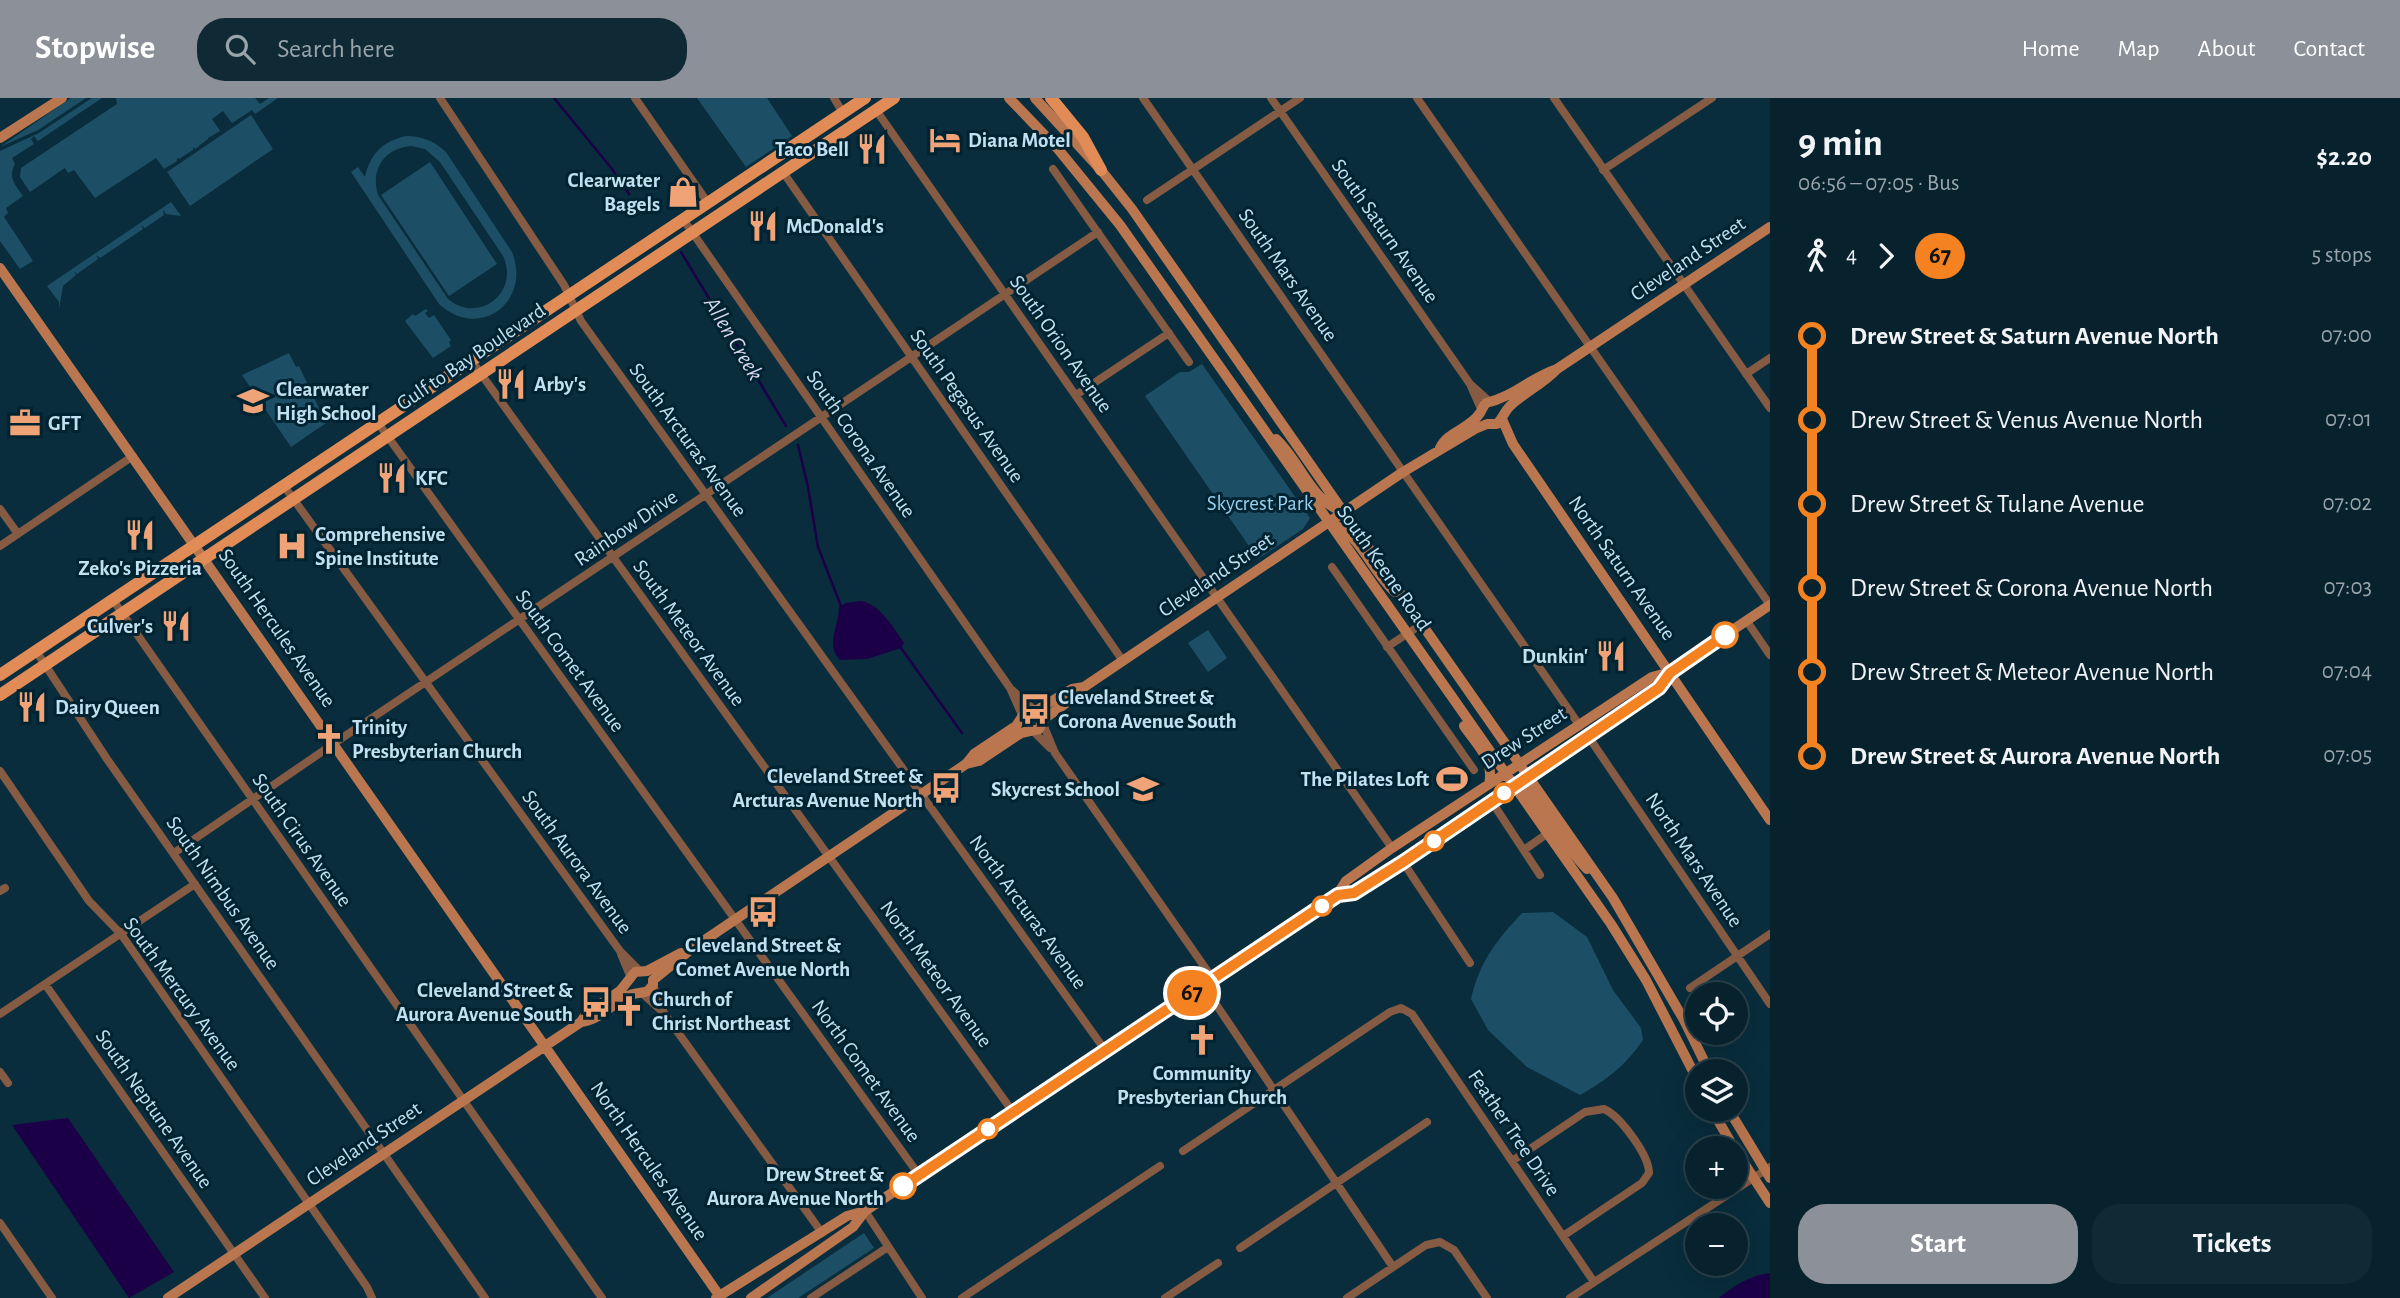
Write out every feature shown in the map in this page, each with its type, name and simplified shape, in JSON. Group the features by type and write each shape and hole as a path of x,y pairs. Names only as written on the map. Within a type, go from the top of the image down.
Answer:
{"main road":[{"path":"0,138 62,98"},
{"name":"Gulf to Bay Boulevard","path":"0,675 865,98"},
{"name":"Gulf to Bay Boulevard","path":"0,695 894,98"},
{"name":"South Keene Road","path":"1009,98 1058,149 1120,225 1429,666 1602,883 1655,967 1703,1059"},
{"name":"South Keene Road","path":"1035,98 1101,170 1132,209 1513,754 1524,799 1611,924 1646,980 1687,1059"},
{"path":"1051,98 1083,137 1101,170"},
{"name":"Cleveland Street","path":"1440,448 1444,440 1487,407 1509,397 1543,374 1557,369 1770,227"},
{"name":"South Hercules Avenue","path":"0,268 545,1046"},
{"name":"Cleveland Street","path":"1039,715 1076,696 1084,687 1440,448 1449,447 1475,429 1497,420 1557,369"},
{"path":"1501,406 1497,420 1482,420 1487,407 1501,406"},
{"name":"North Saturn Avenue","path":"1497,420 1770,820"},
{"path":"1259,422 1286,448 1321,499 1343,512"},
{"path":"1328,522 1350,534 1382,582 1408,605"},
{"name":"Drew Street","path":"719,1297 846,1216 865,1211 1338,895 1346,881 1489,784 1544,766 1659,688 1670,673 1770,605"},
{"path":"1429,666 1450,705 1490,763 1492,774 1489,784"},
{"name":"Drew Street","path":"1338,895 1354,893 1403,862 1492,802 1517,775 1601,711 1652,677 1670,673"},
{"path":"1403,862 1424,839 1583,730 1601,711"},
{"path":"1026,725 1039,715"},
{"path":"1026,725 1039,715"},
{"name":"Cleveland Street","path":"168,1298 581,1022 586,1014 620,991 690,950 830,857 966,764 974,754 1026,725"},
{"path":"639,993 632,988 642,978"},
{"name":"Cleveland Street","path":"581,1022 590,1021 624,997 648,991 642,978"},
{"name":"North Hercules Avenue","path":"545,1046 719,1297"},
{"path":"1736,1122 1768,1172"},
{"path":"1748,1171 1770,1203"},
{"name":"Drew Street","path":"751,1298 853,1227 865,1211"}],"street":[{"name":"South Arcturas Avenue","path":"440,98 564,285 581,321 922,794"},
{"path":"635,98 708,203"},
{"path":"834,98 843,113"},
{"name":"South Mars Avenue","path":"1143,98 1403,472"},
{"name":"South Saturn Avenue","path":"1271,98 1487,407"},
{"path":"1147,200 1300,98"},
{"path":"1417,98 1770,605"},
{"path":"1554,98 1770,408"},
{"path":"1603,170 1712,98"},
{"name":"South Orion Avenue","path":"876,110 1392,848"},
{"path":"1053,169 1189,362"},
{"name":"South Pegasus Avenue","path":"783,172 1123,661"},
{"name":"South Corona Avenue","path":"682,219 1010,688 1026,725"},
{"name":"Rainbow Drive","path":"174,853 1098,232"},
{"path":"1076,395 1169,333"},
{"path":"1746,374 1770,358"},
{"name":"South Meteor Avenue","path":"471,360 830,857"},
{"path":"437,384 445,398"},
{"name":"South Comet Avenue","path":"378,423 736,919"},
{"path":"0,546 133,456"},
{"path":"1403,472 1580,726"},
{"name":"South Aurora Avenue","path":"284,486 642,978"},
{"path":"0,509 18,534"},
{"path":"1332,567 1474,770"},
{"name":"South Cirus Avenue","path":"113,600 602,1298"},
{"path":"1746,620 1770,655"},
{"path":"1387,647 1422,624"},
{"name":"South Nimbus Avenue","path":"36,651 195,884 485,1298"},
{"name":"South Corona Avenue","path":"1010,688 1039,715"},
{"path":"1039,715 1055,752 1213,979"},
{"path":"1026,725 1055,752"},
{"name":"North Mars Avenue","path":"1588,736 1770,1004"},
{"name":"South Mercury Avenue","path":"0,771 89,901 121,934 310,1204 372,1298"},
{"name":"North Arcturas Avenue","path":"922,794 1105,1050"},
{"path":"1492,802 1540,875"},
{"path":"1524,850 1548,834"},
{"name":"North Meteor Avenue","path":"830,857 1013,1112"},
{"path":"1403,862 1471,963"},
{"path":"0,1014 195,884"},
{"name":"North Comet Avenue","path":"736,919 919,1175"},
{"path":"1699,982 1770,934"},
{"path":"642,978 664,1013 822,1233"},
{"name":"South Neptune Avenue","path":"46,984 265,1298"},
{"path":"1203,985 1393,1267"},
{"path":"639,993 664,1013"},
{"name":"Feather Tree Drive","path":"1273,1090 1390,1012 1401,1008 1412,1014 1594,1282"},
{"path":"0,1072 8,1083"},
{"path":"1183,1151 1273,1090"},
{"path":"1512,1161 1585,1112 1594,1109 1613,1113 1647,1160 1649,1173 1646,1178 1563,1236"},
{"path":"1240,1248 1427,1122"},
{"path":"962,1298 1160,1166"},
{"path":"1570,1298 1752,1178 1768,1172"},
{"path":"865,1211 922,1298"},
{"path":"0,1223 52,1298"},
{"path":"1347,1298 1426,1245 1440,1242 1454,1250 1487,1298"},
{"path":"811,1298 888,1247"},
{"path":"1165,1298 1218,1263"}],"green space":[{"path":"71,98 86,98 38,130 0,147"},
{"path":"92,98 102,98 38,141 34,136 31,139 34,144 12,158 15,164 12,177 23,196 6,208 8,213 4,217 33,261 20,269 0,241 0,151 39,133"},
{"path":"116,98 255,98 260,104 269,98 278,98 255,114 252,110 232,123 223,111 212,119 220,131 195,149 193,147 193,150 164,169 156,158 95,198 74,170 68,173 65,168 30,192 20,177 21,168 117,104"},
{"path":"697,98 767,98 792,136 746,167"},
{"path":"251,115 273,149 190,206 167,172"},
{"path":"406,136 423,138 446,152 512,252 516,270 515,286 498,311 485,317 470,319 454,314 439,304 351,172 358,167 365,177 374,155 384,145","holes":["411,146 425,149 440,162 503,256 507,269 506,282 494,301 484,306 460,306 448,299 378,195 376,177 387,156"]},
{"path":"430,162 497,264 449,296 381,195"},
{"path":"171,202 181,216 166,214 163,209 164,215 145,228 141,225 143,229 100,258 96,255 98,259 77,274 74,271 76,275 63,286 59,309 59,302 47,286"},
{"path":"426,309 428,311 425,313 429,318 434,315 451,340 451,346 433,358 405,321 413,314 415,316"},
{"path":"289,353 296,367 299,366 326,423 291,447 242,375"},
{"name":"Skycrest Park","path":"1202,364 1310,518 1303,529 1258,559 1145,396 1180,372 1189,372"},
{"path":"1208,630 1227,658 1208,672 1188,643"},
{"path":"1553,912 1587,937 1613,990 1641,1028 1643,1040 1615,1071 1580,1095 1527,1067 1488,1030 1471,999 1479,973 1490,952 1522,913"},
{"path":"864,1233 874,1248 798,1298 767,1298"}],"shaded area":[{"path":"861,601 880,611 904,643 901,648 867,659 840,660 833,642 839,607"},
{"path":"68,1118 174,1272 129,1298 12,1125"},
{"path":"1770,1273 1770,1298 1719,1298 1743,1282"}],"waterway":[{"name":"Allen Creek","path":"554,98 629,194"},
{"name":"Allen Creek","path":"681,252 786,426"},
{"name":"Allen Creek","path":"798,445 818,547 841,606"},
{"name":"Allen Creek","path":"901,648 962,733"}],"bus line":[{"name":"67","path":"903,1186 1338,895 1354,893 1403,862 1659,688 1670,673 1725,635"}],"place":[{"name":"Diana Motel","path":"945,140"},
{"name":"Taco Bell","path":"872,149"},
{"name":"Clearwater Bagels","path":"683,192"},
{"name":"McDonald's","path":"763,226"},
{"name":"Arby's","path":"511,384"},
{"name":"Clearwater High School","path":"253,401"},
{"name":"GFT","path":"25,423"},
{"name":"KFC","path":"392,478"},
{"name":"Zeko's Pizzeria","path":"140,535"},
{"name":"Comprehensive Spine Institute","path":"292,546"},
{"name":"Culver's","path":"176,626"},
{"name":"Dunkin'","path":"1611,656"},
{"name":"Dairy Queen","path":"32,707"},
{"name":"Cleveland Street & Corona Avenue South","path":"1035,709"},
{"name":"Trinity Presbyterian Church","path":"329,739"},
{"name":"The Pilates Loft","path":"1452,779"},
{"name":"Cleveland Street & Arcturas Avenue North","path":"946,788"},
{"name":"Skycrest School","path":"1143,789"},
{"name":"Cleveland Street & Comet Avenue North","path":"763,912"},
{"name":"Cleveland Street & Aurora Avenue South","path":"596,1002"},
{"name":"Church of Christ Northeast","path":"629,1011"},
{"name":"Community Presbyterian Church","path":"1202,1040"},
{"name":"Drew Street & Aurora Avenue North","path":"903,1186"}]}
